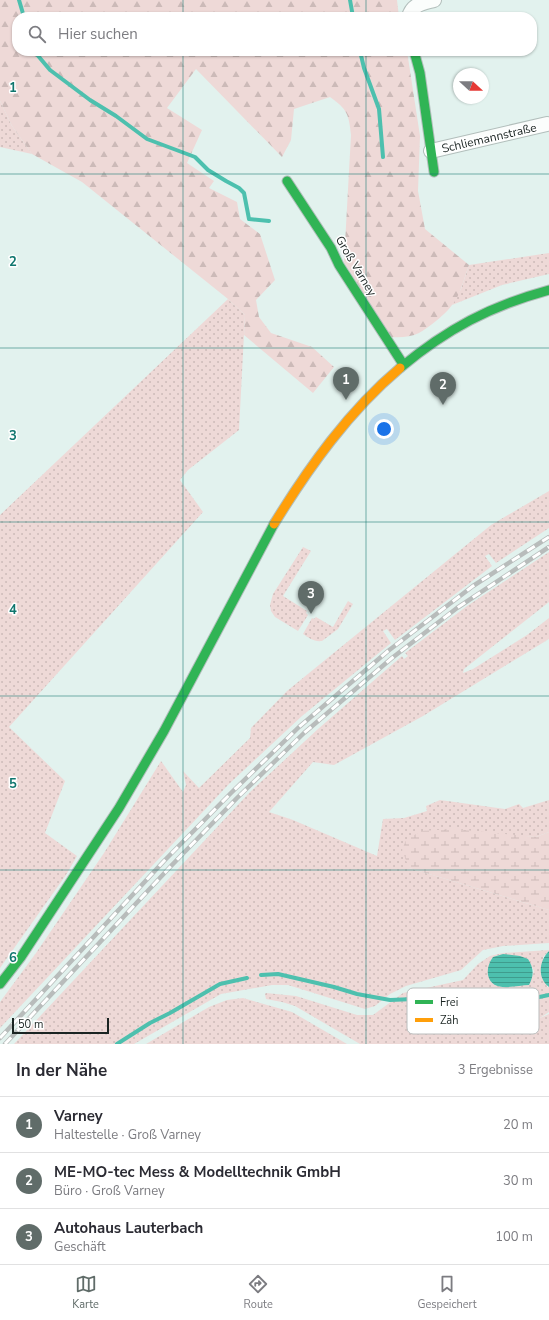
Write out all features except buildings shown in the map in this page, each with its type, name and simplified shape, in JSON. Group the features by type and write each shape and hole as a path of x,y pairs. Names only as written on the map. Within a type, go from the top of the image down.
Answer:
{"main road":[{"name":"Schliemannstraße","path":"415,56 420,73 434,172"},
{"name":"Groß Varney","path":"287,181 331,248 339,264 403,364"},
{"path":"0,984 72,881 119,808 161,737 266,537 279,515 323,452 348,420 403,364 466,321 494,308 549,290"}],"street":[{"path":"411,12 413,8 420,3 434,0"},
{"name":"Schliemannstraße","path":"431,152 547,124"}],"green space":[{"path":"0,0 397,0 398,12 12,12 12,56 408,56 420,136 418,191 425,229 469,265 460,291 455,301 449,308 432,324 419,333 405,337 391,337 344,262 351,135 348,117 344,109 330,97 294,109 291,140 282,157 196,69 167,108 202,130 187,163 214,181 209,188 237,202 240,219 260,234 275,280 256,300 259,317 271,333 312,347 334,367 313,393 244,335 245,315 228,299 82,182 32,154 12,126 0,101"},
{"path":"0,101 12,126 32,154 0,147"},
{"path":"549,253 549,274 502,285 452,305 461,289 469,265"},
{"path":"228,299 245,315 239,430 188,470 180,480 203,512 9,727 65,781 45,833 77,856 66,875 0,968 0,515"},
{"path":"549,491 549,528 496,563 489,554 485,556 492,566 395,640 387,629 383,631 391,643 302,716 229,784 0,1028 0,1002 36,953 104,853 161,761 183,792 186,785 183,771 199,788 250,738 251,728 287,691 491,525"},
{"path":"303,547 311,551 283,596 307,611 306,613 308,615 298,631 275,617 271,611 270,605 273,594"},
{"path":"549,552 549,602 464,669 463,673 473,669 527,635 549,618 549,639 423,716 334,765 313,762 269,812 293,820 377,856 383,819 404,818 427,811 426,806 440,800 505,809 519,804 523,808 549,800 549,832 536,837 519,836 409,868 549,910 549,943 503,946 483,950 461,970 406,986 390,994 375,1006 365,1009 288,985 272,985 221,994 134,1044 14,1044 250,792 318,729 402,656 404,659 408,656 405,653 467,606"},
{"path":"348,601 353,604 338,629 322,641 314,640 303,634 312,618 314,619 316,617 333,627"},
{"path":"454,829 536,837 549,832 549,910 409,868 402,850 406,840 421,831"},
{"path":"549,950 543,957 547,987 549,987 549,1012 540,1018 549,1014 549,1044 360,1044 295,1006 266,999 265,994 296,996 357,1015 373,1015 403,993 407,992 407,1034 539,1034 539,988 426,988 463,980 478,964 490,956 503,953","holes":["528,959 534,971 529,985 493,984 489,977 488,969"]},
{"path":"243,998 292,1012 347,1044 146,1044 209,1007 227,1000"}],"shaded area":[{"path":"549,951 549,987 545,983 541,974 541,964"},
{"path":"503,954 520,956 528,959 533,972 529,985 499,987 490,981 488,968 490,961 493,957"}],"waterway":[{"path":"19,0 23,12"},
{"path":"350,0 352,12"},
{"path":"38,56 50,70 90,100 116,116 147,139 195,157 208,170 239,188 244,193 249,219 269,221"},
{"path":"361,56 379,109 383,157"},
{"path":"261,975 278,974 357,994 390,1000 407,999"},
{"path":"117,1044 150,1023 220,984 247,978"},
{"path":"539,997 549,995"}],"railway":[{"path":"0,1038 164,861 299,727 388,651 473,586 549,537"},
{"path":"5,1044 171,866 237,798 304,733 392,658 457,608 549,547"}],"traffic: fast":[{"path":"415,56 420,73 434,172"},
{"path":"287,181 331,248 339,265 403,364"},
{"path":"400,368 417,354 452,330 470,320 507,303 549,290"},
{"path":"0,984 21,957 119,808 164,731 274,524"}],"traffic: slow":[{"path":"274,524 301,482 347,421 364,402 400,368"}],"place":[{"name":"Varney","path":"346,400"},
{"name":"ME-MO-tec Mess & Modelltechnik GmbH","path":"443,405"},
{"name":"Autohaus Lauterbach","path":"311,614"}]}
